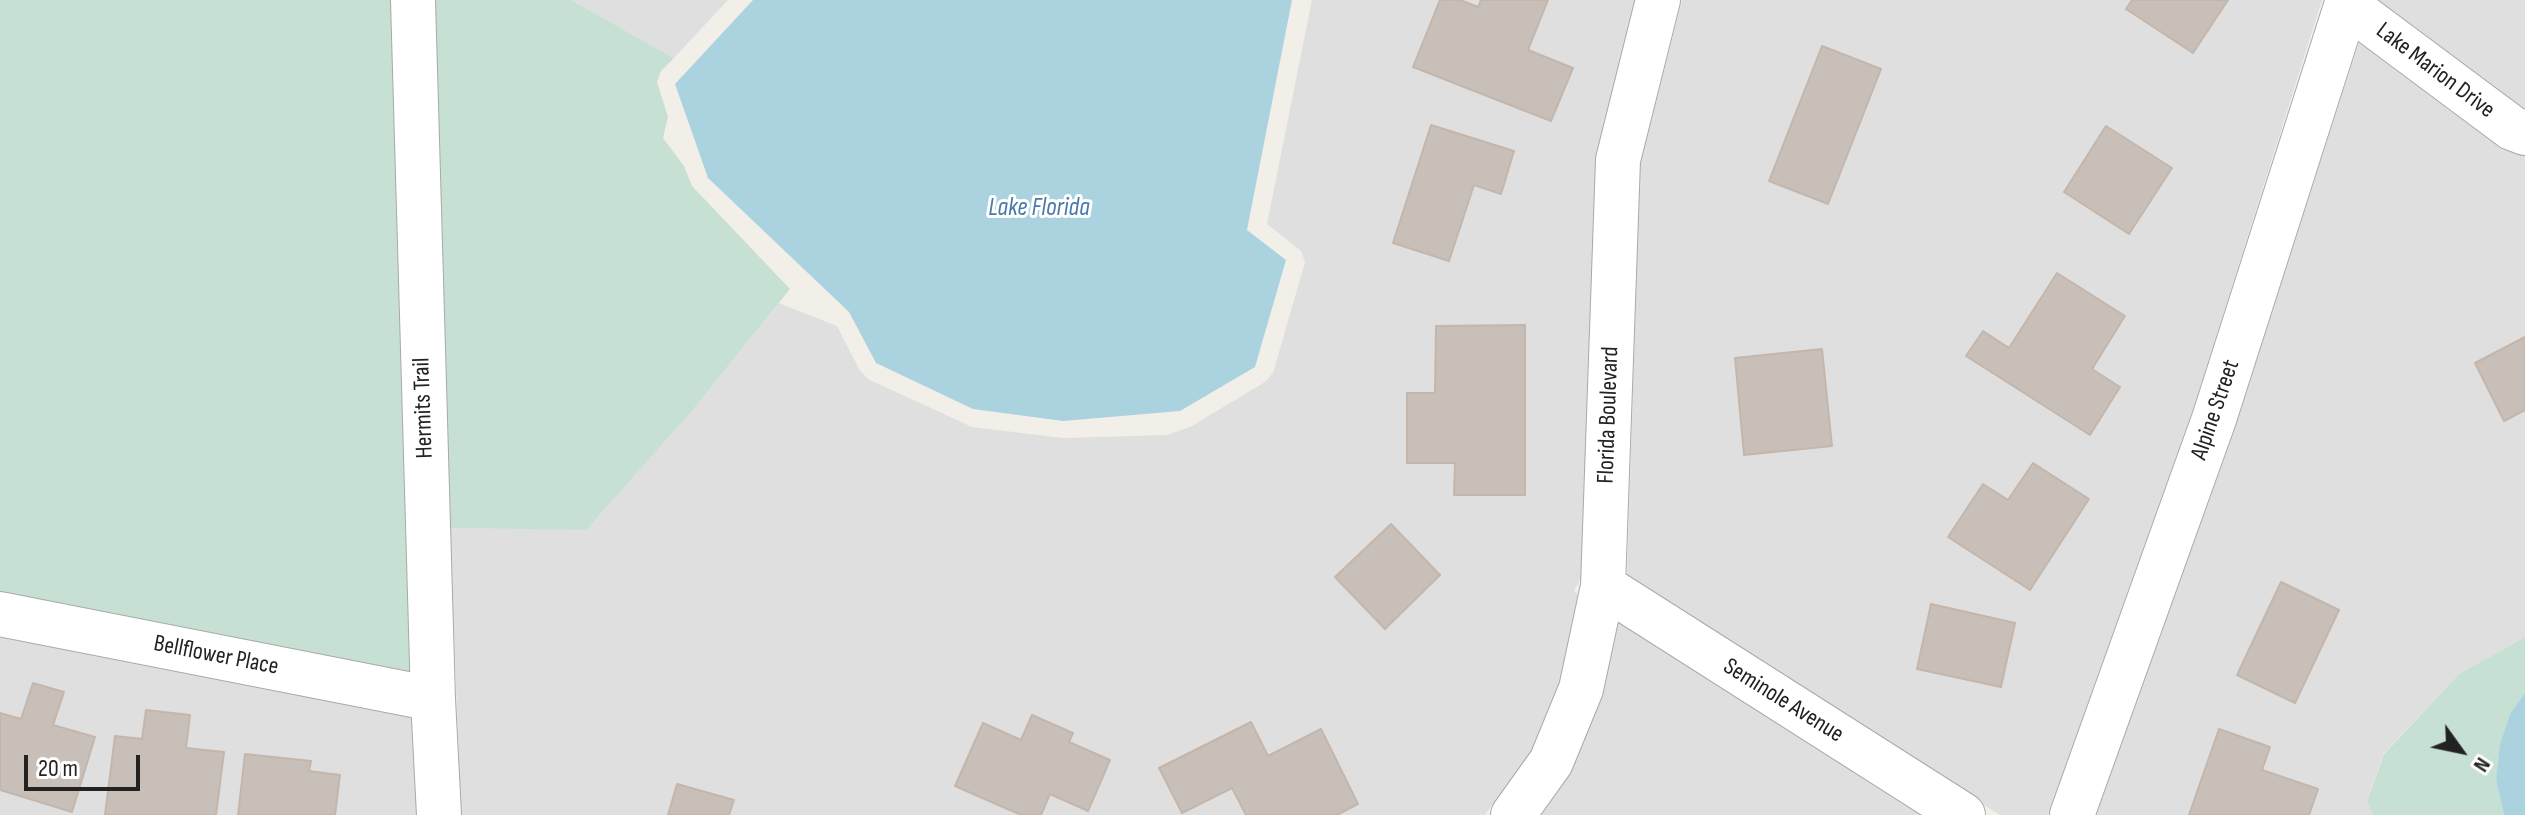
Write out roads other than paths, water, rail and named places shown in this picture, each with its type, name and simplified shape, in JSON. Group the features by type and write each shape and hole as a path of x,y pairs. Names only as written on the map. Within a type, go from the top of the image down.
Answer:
{"street":[{"name":"Hermits Trail","path":"413,0 439,815"},
{"name":"Florida Boulevard","path":"1513,815 1551,762 1581,689 1603,586 1618,160 1658,0"},
{"name":"Lake Marion Drive","path":"2347,2 2512,128 2525,133"},
{"name":"Alpine Street","path":"2072,815 2214,419 2347,2"},
{"name":"Seminole Avenue","path":"1603,586 1963,815"},
{"name":"Bellflower Place","path":"0,614 433,699"}],"water":[{"name":"Lake Florida","path":"753,0 1292,0 1247,230 1286,260 1255,367 1180,411 1063,421 973,409 876,363 849,312 708,178 675,84"},
{"path":"2525,693 2525,815 2504,815 2496,780 2500,744 2511,712"}]}
